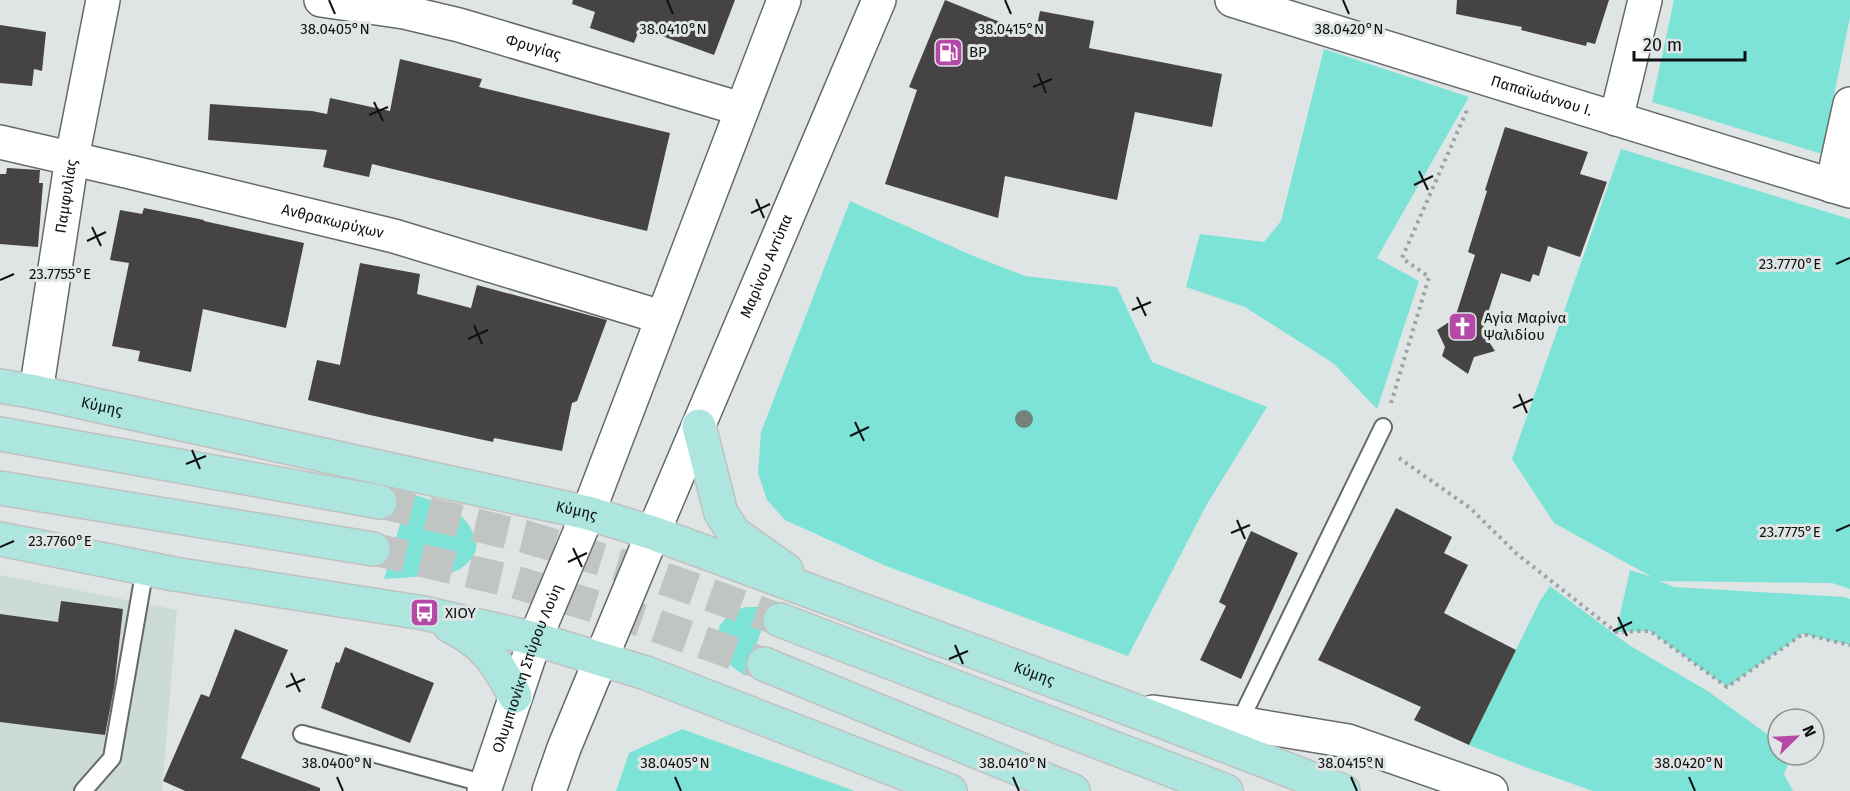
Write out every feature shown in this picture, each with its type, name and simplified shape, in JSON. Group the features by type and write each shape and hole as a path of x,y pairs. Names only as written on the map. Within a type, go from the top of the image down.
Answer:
{"main road":[{"name":"Κύμης","path":"0,386 588,513 653,533 1130,709 1343,791"},
{"path":"699,426 722,513 734,532 821,595"},
{"path":"0,434 380,502"},
{"path":"0,488 373,549"},
{"path":"0,539 145,568 424,613 535,639 646,673 950,791"},
{"path":"424,613 469,635 490,654 515,696"},
{"path":"780,620 1226,791"},
{"path":"764,664 1073,791"}],"street":[{"name":"Παμφυλίας","path":"36,393 72,158 104,0"},
{"name":"Φρυγίας","path":"321,0 404,12 459,25 741,109"},
{"path":"588,513 784,0"},
{"name":"Μαρίνου Αντύπα","path":"653,533 879,0"},
{"name":"Παπαϊωάννου Ι.","path":"1232,0 1841,189"},
{"path":"1616,119 1645,0"},
{"path":"1841,189 1850,104"},
{"name":"Ανθρακωρύχων","path":"0,142 394,236 661,317"},
{"name":"Ολυμπιονίκη Σπύρου Λούη","path":"485,788 535,639 588,513"},
{"path":"549,791 564,748 653,533"},
{"name":"Κύμης","path":"1130,709 1239,723 1348,741 1491,791"}],"lane":[{"path":"1239,723 1379,434"},
{"path":"82,791 112,758 145,568"},
{"path":"302,734 485,788"}],"path":[{"path":"1482,77 1402,258 1429,277 1405,360 1379,434 1470,508 1517,554 1616,632 1650,631 1727,687 1803,634 1850,645"}],"shaded area":[{"path":"1674,0 1850,0 1850,17 1822,154 1652,102"},
{"path":"1324,49 1469,97 1377,258 1419,281 1377,409 1333,363 1245,307 1186,287 1200,234 1264,242 1281,221"},
{"path":"1621,149 1850,219 1850,589 1832,583 1659,581 1674,587 1850,599 1850,645 1803,634 1727,687 1650,631 1616,632 1630,570 1652,577 1554,523 1512,459"},
{"path":"850,201 971,255 1025,276 1117,287 1152,362 1267,407 1207,504 1128,656 886,566 785,520 767,500 758,473 761,432"},
{"path":"409,493 447,507 463,518 469,526 475,538 476,547 472,558 463,567 444,575 384,579"},
{"path":"0,575 177,610 162,791 0,791"},
{"path":"1550,586 1629,645 1709,692 1766,733 1766,767 1787,767 1784,774 1793,791 1593,791 1469,745 1540,601"},
{"path":"747,607 769,609 745,676 723,657 717,640 720,625 725,619"},
{"path":"682,729 855,791 616,791 629,753"}],"building":[{"path":"573,0 735,0 714,55 640,28 634,43 590,28 595,12 572,4"},
{"path":"945,0 1035,36 1040,11 1094,21 1089,48 1222,74 1212,127 1135,112 1117,200 1005,176 998,218 885,184 917,90 909,87"},
{"path":"1457,0 1609,0 1595,44 1587,42 1586,46 1521,30 1522,27 1456,14"},
{"path":"0,25 46,32 42,71 34,69 32,86 0,83"},
{"path":"400,59 482,79 479,87 670,133 647,231 372,164 369,177 323,167 327,150 208,140 210,104 327,114 330,98 390,111"},
{"path":"1505,127 1588,152 1580,174 1607,182 1580,257 1548,246 1539,276 1533,274 1530,282 1501,273 1482,331 1495,351 1474,357 1468,374 1442,356 1445,347 1437,330 1455,318 1475,255 1468,252"},
{"path":"7,168 40,170 39,183 43,183 38,247 0,244 0,174 6,174"},
{"path":"144,208 304,243 286,328 203,309 191,372 138,361 140,351 112,346 129,263 110,260 120,210 142,214"},
{"path":"360,263 420,274 417,294 471,308 477,285 607,320 577,401 572,403 562,451 494,438 493,442 308,400 317,360 340,365"},
{"path":"1396,508 1452,537 1444,553 1468,565 1444,613 1516,650 1469,745 1414,720 1421,707 1318,660"},
{"path":"1251,531 1298,553 1241,679 1200,660 1226,606 1219,602"},
{"path":"61,601 123,609 114,688 105,735 0,722 0,614 58,622"},
{"path":"235,629 288,650 241,758 320,788 320,791 185,791 163,781 201,694 209,697"},
{"path":"345,647 434,683 410,743 321,708 336,662 339,663"}],"tunnel":[{"path":"380,502 526,537 654,575 780,620"},
{"path":"373,549 515,582 640,620 764,664"}],"place":[{"name":"BP","path":"948,52"},
{"name":"Αγία Μαρίνα Ψαλιδίου","path":"1463,327"},
{"name":"ΧΙΟΥ","path":"424,613"}]}
